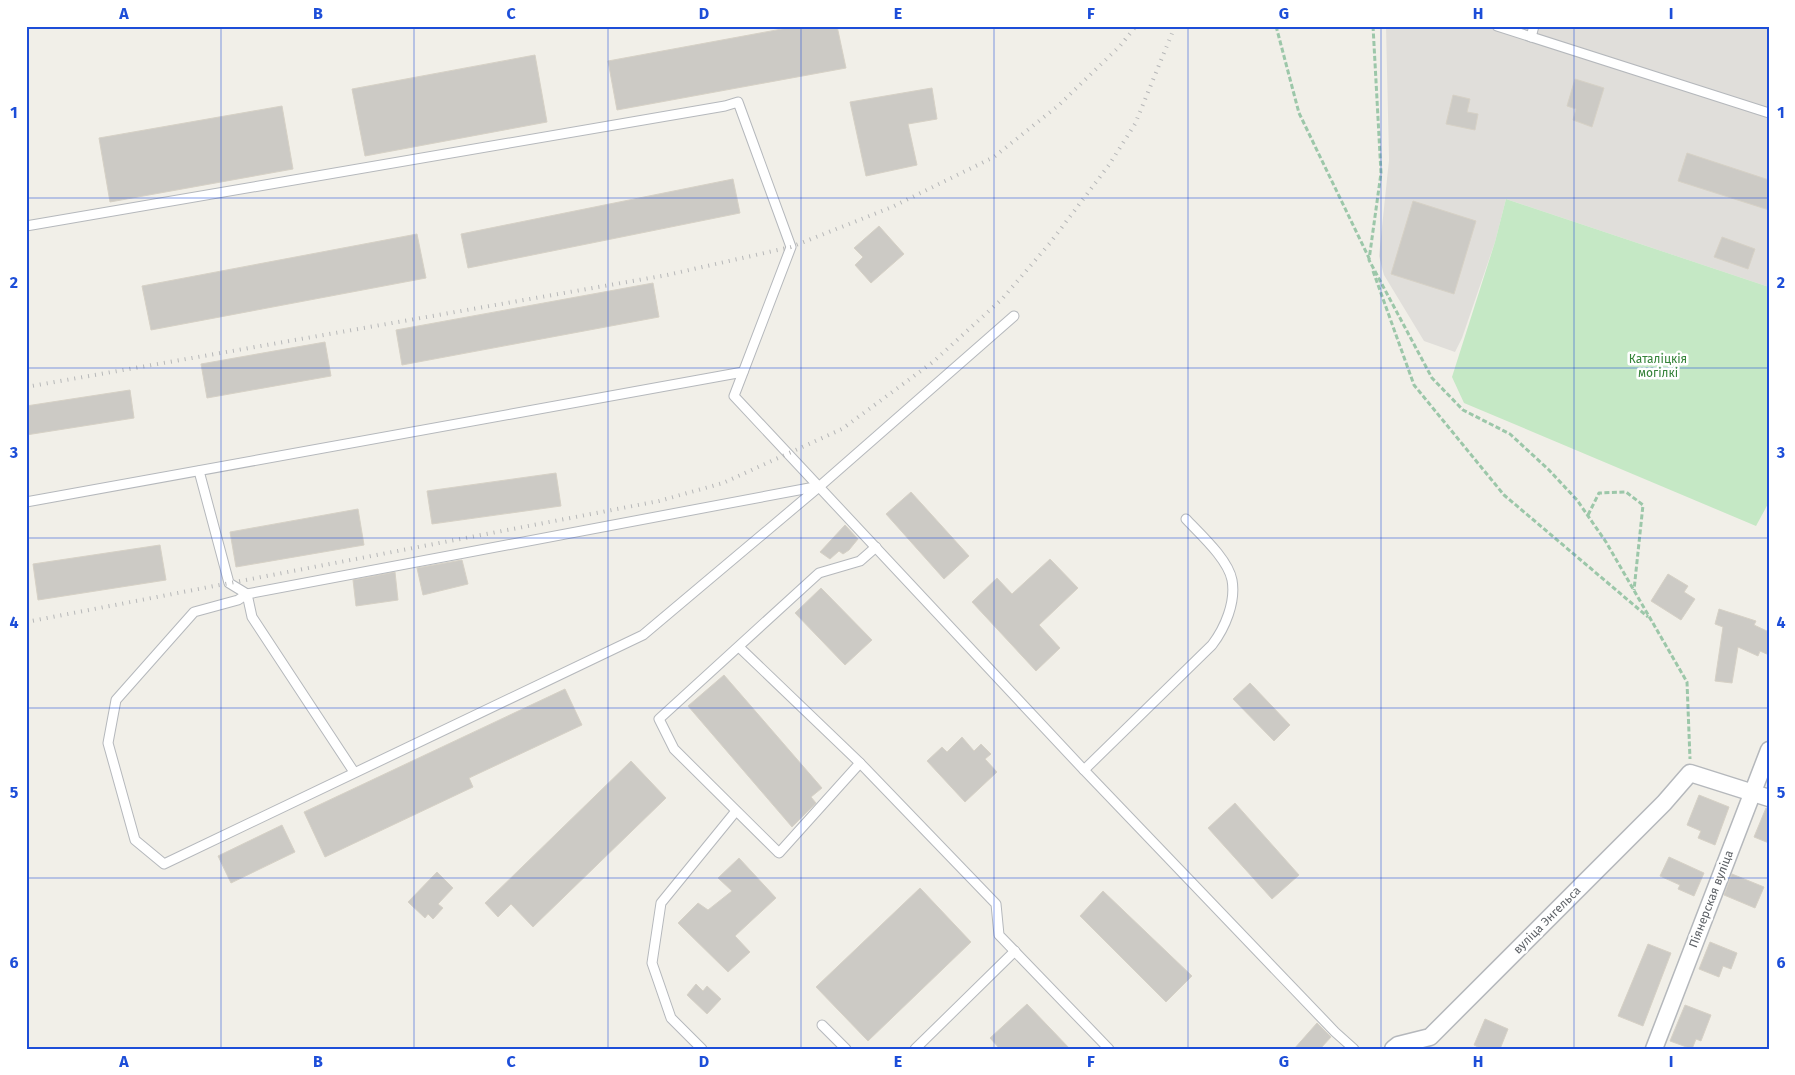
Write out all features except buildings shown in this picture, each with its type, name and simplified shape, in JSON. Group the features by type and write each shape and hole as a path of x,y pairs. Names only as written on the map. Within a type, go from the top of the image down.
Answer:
{"street":[{"name":"Піянерская вуліца","path":"1654,1049 1769,750"},
{"path":"1690,773 1769,798"},
{"name":"вуліца Энгельса","path":"1393,1049 1398,1044 1431,1043 1664,803 1690,773"}],"lane":[{"path":"1498,26 1769,113"},
{"path":"1531,37 1534,26"},
{"path":"26,226 716,108 738,102 791,247 734,396 1084,770 1328,1025 1354,1049"},
{"path":"820,486 247,594 238,600 194,612 116,700 108,743 136,840 164,864 643,634 820,486 1014,316"},
{"path":"26,502 743,372"},
{"path":"199,471 229,583 247,594 252,616 354,772"},
{"path":"1084,770 1212,645 1224,629 1230,603 1232,580 1220,558 1186,519"},
{"path":"860,763 779,853 674,749 659,719 819,573 860,561 876,546"},
{"path":"739,647 860,763 996,904 999,935 1109,1049"},
{"path":"702,1049 671,1018 652,962 661,903 736,810"},
{"path":"915,1049 1014,951"},
{"path":"822,1025 846,1049"}],"path":[{"path":"1276,26 1299,113 1369,260 1432,378 1463,410 1510,434 1549,470 1577,500 1634,590 1687,682 1690,773"},
{"path":"1373,26 1381,173 1369,260 1414,385 1504,495 1650,618"},
{"path":"1588,516 1599,493 1626,492 1643,505 1634,590"}],"shaded area":[{"path":"1386,26 1769,26 1769,287 1506,199 1495,242 1462,338 1455,352 1424,341 1384,275 1379,256 1389,160"}],"green space":[{"name":"Каталіцкія могілкі","path":"1506,199 1769,287 1769,502 1756,526 1464,403 1452,377 1495,242"}],"railway":[{"path":"26,387 667,275 791,247 892,207 994,157 1059,105 1120,46 1136,26"},
{"path":"26,622 659,501 723,483 842,429 933,362 1002,299 1050,243 1109,165 1135,124 1175,26"}]}
